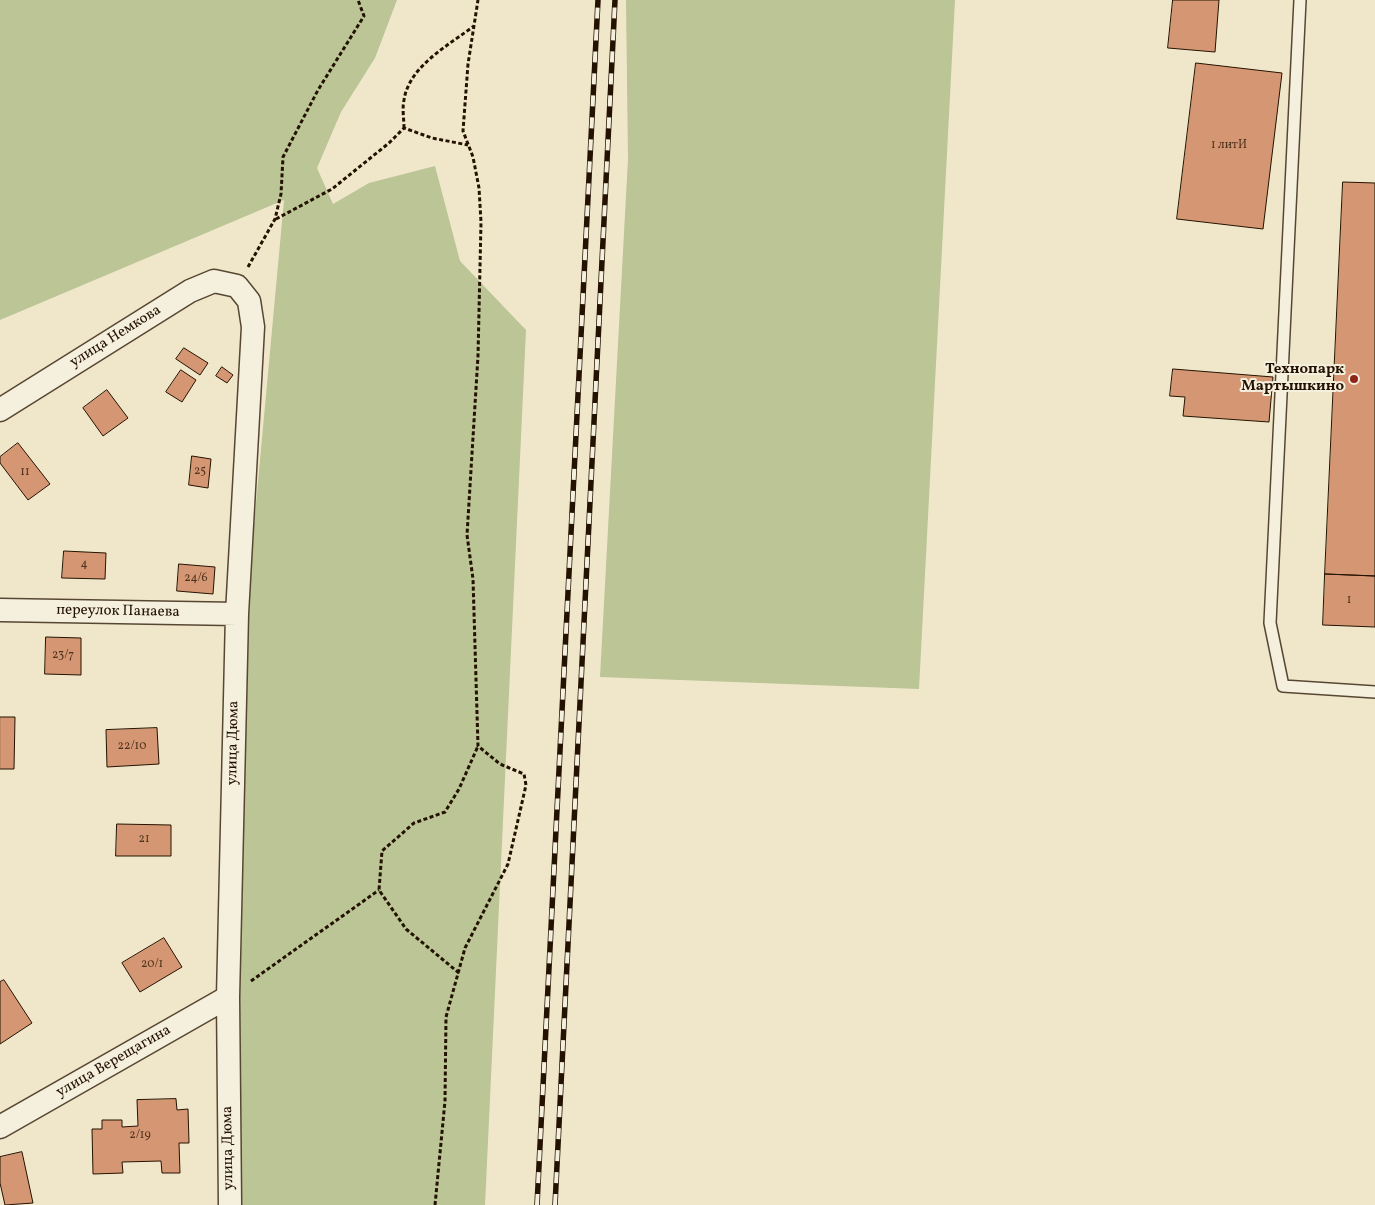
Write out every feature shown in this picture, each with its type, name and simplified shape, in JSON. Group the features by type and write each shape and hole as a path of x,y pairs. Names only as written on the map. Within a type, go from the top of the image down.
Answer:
{"street":[{"name":"улица Немкова","path":"0,410 190,291 214,281 237,286"},
{"name":"улица Дюма","path":"230,1205 228,997 237,614 253,327 250,301 237,286"},
{"name":"переулок Панаева","path":"0,610 237,614"},
{"name":"улица Верещагина","path":"0,1127 228,997"}],"lane":[{"path":"1300,0 1270,623 1283,686 1375,692"}],"path":[{"path":"237,286 275,219 281,194 283,157 318,90 364,16 358,0"},
{"path":"459,973 406,929 379,890 382,851 414,824 445,812 459,789 478,746 473,579 467,535 478,356 481,222 479,188 473,157 463,131 468,64 478,0"},
{"path":"275,219 332,189 389,143 404,128 404,100 412,80 426,63 474,26"},
{"path":"404,128 432,138 468,145"},
{"path":"435,1205 445,1101 446,1017 465,948 508,864 526,785 524,774 500,764 478,746"},
{"path":"228,997 279,963 379,890"}],"green space":[{"path":"0,0 397,0 375,58 341,112 317,168 333,204 369,183 435,166 460,261 526,330 485,1205 238,1205 222,872 284,200 0,320"},
{"path":"626,0 955,0 919,689 600,677 628,159"}],"building":[{"path":"1173,0 1219,0 1215,52 1168,48"},
{"path":"1196,63 1282,73 1263,229 1177,219"},
{"name":"Технопарк Мартышкино","path":"1343,182 1375,183 1375,576 1325,574"},
{"path":"184,348 208,363 200,375 176,359"},
{"path":"222,367 233,375 227,383 216,376"},
{"path":"1173,369 1273,377 1269,422 1183,416 1185,397 1170,396"},
{"path":"181,370 196,380 182,402 166,392"},
{"path":"107,390 128,418 103,436 83,408"},
{"path":"18,443 50,484 28,500 0,463 0,457"},
{"path":"192,456 211,459 208,488 189,485"},
{"path":"64,551 106,553 105,579 62,578"},
{"path":"179,564 215,567 213,594 177,591"},
{"path":"1325,574 1375,576 1375,627 1323,625"},
{"path":"46,637 81,638 81,675 45,674"},
{"path":"0,717 15,717 14,769 0,769"},
{"path":"157,728 159,764 107,767 106,730"},
{"path":"117,824 171,825 171,856 116,856"},
{"path":"164,938 182,967 140,992 122,963"},
{"path":"4,980 32,1023 0,1044 0,982"},
{"path":"176,1099 177,1110 188,1109 189,1143 179,1143 180,1173 162,1173 161,1161 122,1162 123,1173 93,1174 92,1129 102,1129 102,1120 122,1120 122,1127 138,1126 137,1100"},
{"path":"22,1152 33,1203 5,1205 0,1183 0,1157"}],"railway":[{"path":"537,1205 598,0"},
{"path":"555,1205 615,0"}],"place":[{"name":"Технопарк Мартышкино","path":"1354,379"}]}
